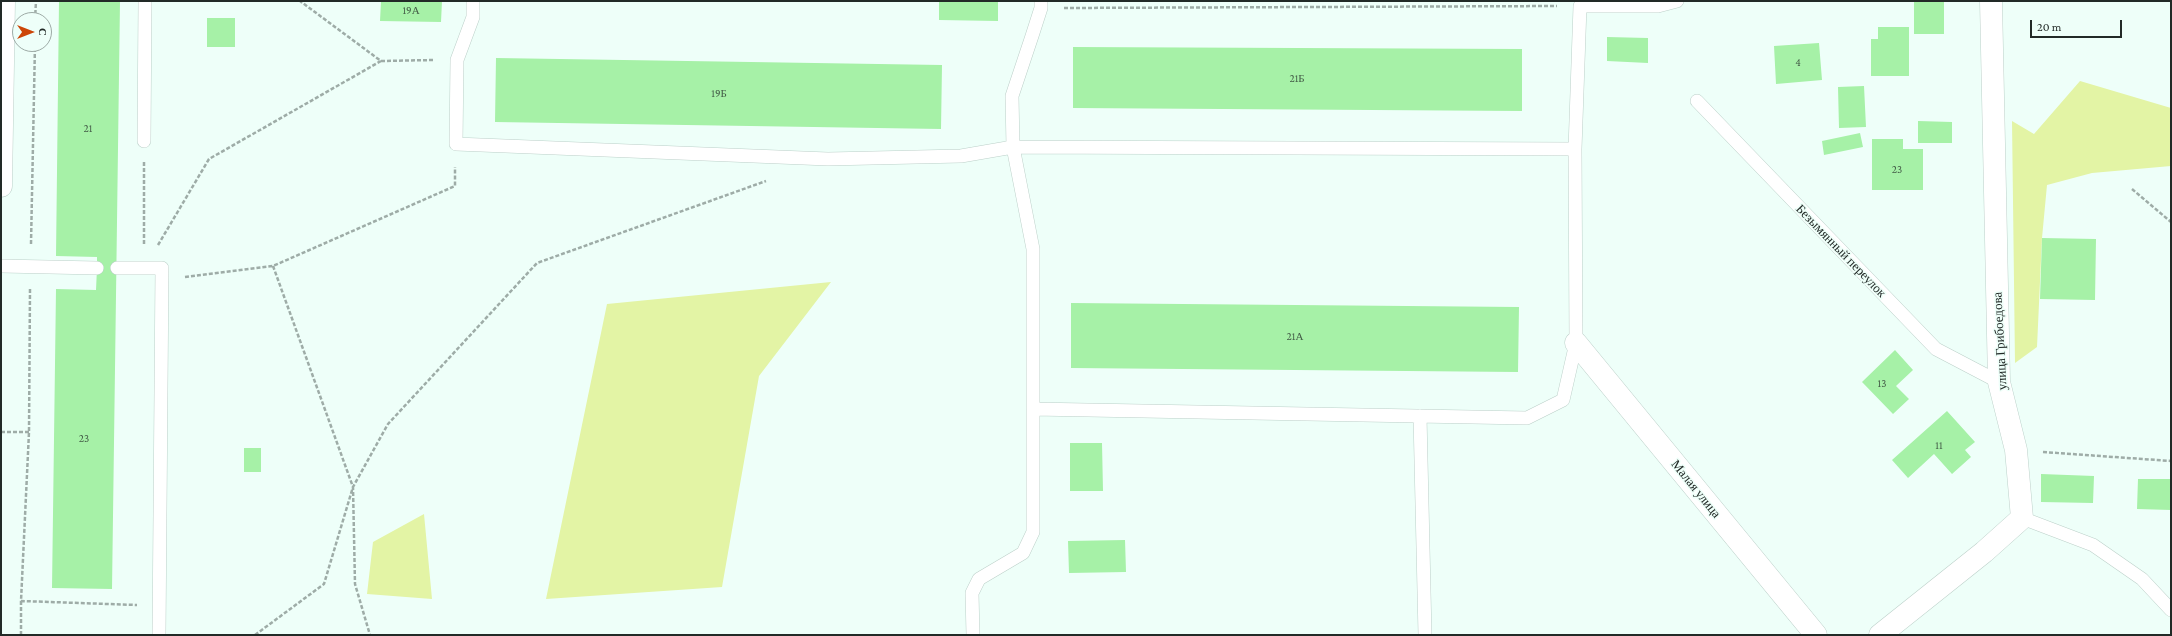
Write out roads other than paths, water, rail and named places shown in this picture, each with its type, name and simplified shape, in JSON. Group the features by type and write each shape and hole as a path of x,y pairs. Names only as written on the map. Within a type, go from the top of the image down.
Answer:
{"street":[{"path":"1,186 4,1"},
{"name":"улица Грибоедова","path":"1991,1 1999,382 2016,450 2022,518"},
{"name":"Малая улица","path":"1576,343 1816,635"},
{"path":"1880,635 1984,552 2022,518"}],"lane":[{"path":"144,142 145,1"},
{"path":"473,1 473,17 457,60 456,144 828,159 961,156 1013,147 1575,149"},
{"path":"1033,409 1527,418 1563,400 1576,343 1575,149 1580,6 1658,6 1677,1"},
{"path":"973,635 972,593 979,579 1023,553 1033,532 1033,249 1013,147 1012,96 1041,4"},
{"name":"Безымянный переулок","path":"1697,101 1936,349 1999,382"},
{"path":"1,266 30,268 97,268"},
{"path":"116,268 162,268 159,635"},
{"path":"1420,416 1425,635"},
{"path":"2022,518 2093,545 2142,579 2171,610"}]}
